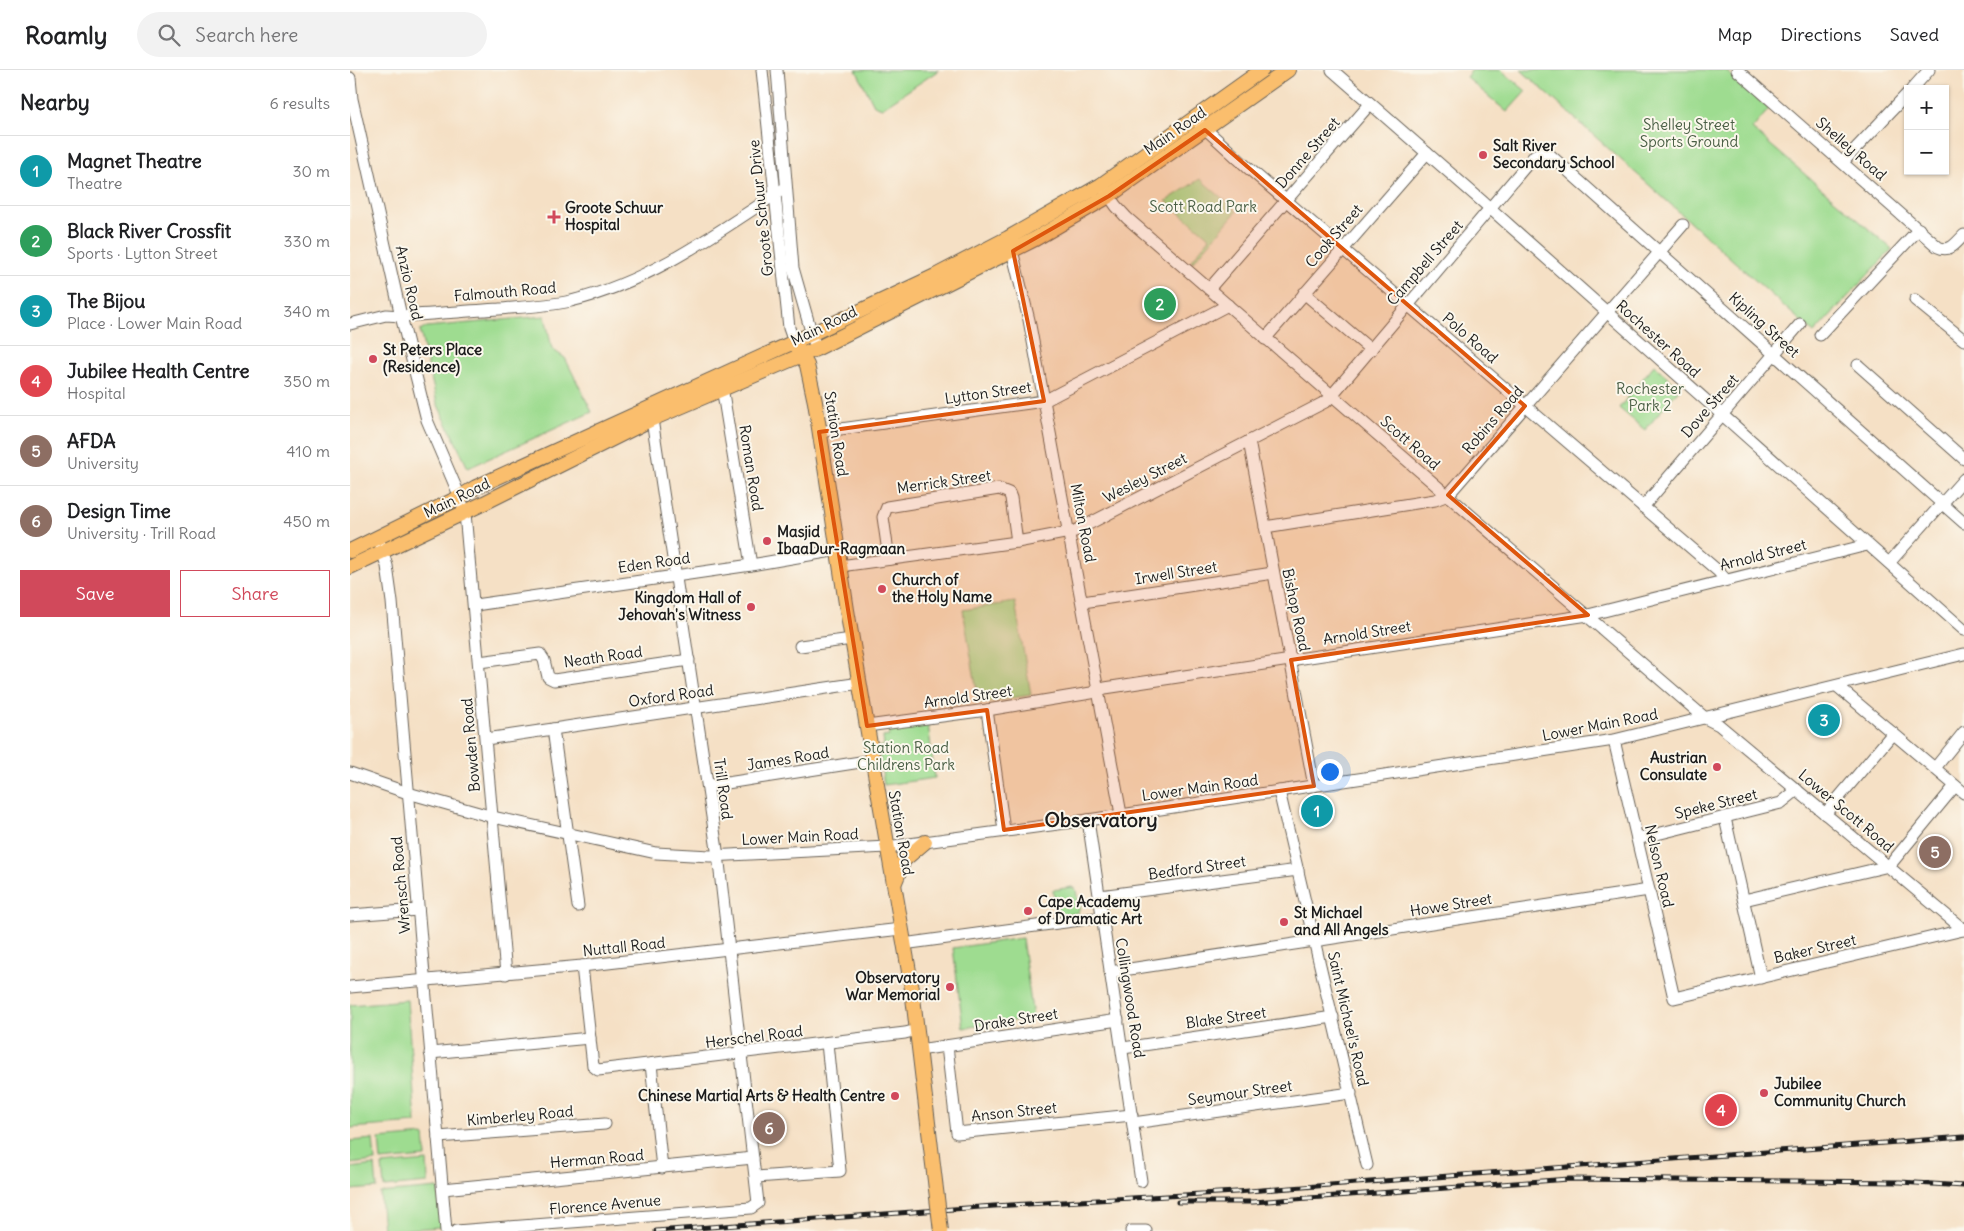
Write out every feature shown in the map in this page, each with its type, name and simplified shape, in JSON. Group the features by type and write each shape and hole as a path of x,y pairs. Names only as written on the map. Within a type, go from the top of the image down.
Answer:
{"main road":[{"name":"Main Road","path":"1105,190 1194,118 1262,70"},
{"name":"Main Road","path":"350,567 381,544 476,487 722,383 802,355 883,308 1011,245 1205,130 1288,70"},
{"name":"Main Road","path":"722,383 812,333 883,308"},
{"name":"Station Road","path":"794,342 807,365 912,989 941,1231"},
{"name":"Main Road","path":"350,551 381,544 465,512 650,414"},
{"path":"894,889 896,875 902,862 924,842"}],"street":[{"name":"Groote Schuur Drive","path":"762,70 793,268 816,348"},
{"name":"Groote Schuur Drive","path":"776,70 780,192 789,328 794,342"},
{"name":"Rochester Road","path":"1332,70 1427,152 1964,630"},
{"name":"Shelley Road","path":"1737,70 1938,247 1945,250 1953,247 1964,235"},
{"path":"1916,85 1930,70"},
{"name":"Anzio Road","path":"350,78 351,98 427,420 465,512"},
{"path":"1843,162 1904,97"},
{"name":"Donne Street","path":"1209,289 1370,104"},
{"name":"Polo Road","path":"1194,118 1205,130 1726,580"},
{"name":"Cook Street","path":"1265,339 1427,152"},
{"name":"Campbell Street","path":"1333,395 1535,155 1542,152"},
{"name":"Kipling Street","path":"1542,152 1549,154 1964,523"},
{"name":"Scott Road","path":"1105,190 1127,218 1705,718"},
{"name":"Falmouth Road","path":"350,324 386,316 546,305 572,301 650,272 712,236 780,192"},
{"name":"Robins Road","path":"1448,495 1683,225"},
{"path":"1820,335 1919,229"},
{"name":"Milton Road","path":"1011,245 1024,293 1121,814"},
{"path":"1304,293 1371,350"},
{"path":"1915,300 1964,340"},
{"name":"Lytton Street","path":"819,432 1044,401 1228,304"},
{"name":"Dove Street","path":"1643,507 1800,324"},
{"path":"1858,365 1964,459"},
{"name":"Roman Road","path":"722,383 751,565"},
{"name":"Wesley Street","path":"840,566 1069,533 1249,441 1327,400 1333,395"},
{"name":"Trill Road","path":"650,414 718,856 756,1177 758,1203 755,1206"},
{"name":"Bishop Road","path":"1249,441 1314,786"},
{"path":"1889,563 1964,480"},
{"name":"Merrick Street","path":"889,559 883,517 887,507 999,489 1004,489 1011,498 1017,542"},
{"path":"1265,527 1435,500 1448,495"},
{"name":"Bowden Road","path":"465,512 506,974"},
{"name":"Wrensch Road","path":"381,544 387,566 392,602 446,1231"},
{"name":"Arnold Street","path":"867,726 987,710 1098,691 1105,688 1588,615 1867,545"},
{"name":"Eden Road","path":"474,605 751,565 838,550"},
{"name":"Irwell Street","path":"1082,602 1273,573"},
{"path":"800,646 852,639"},
{"name":"Neath Road","path":"479,662 540,654 544,660 548,677 554,680 689,660"},
{"name":"Lower Main Road","path":"350,773 408,793 493,818 656,854 718,856 887,847 1088,820 1614,740 1838,687 1964,654"},
{"name":"Oxford Road","path":"486,739 860,683"},
{"path":"1744,900 1888,866 1960,789 1838,687"},
{"path":"987,710 1004,830"},
{"name":"Lower Scott Road","path":"1705,718 1719,725 1964,930"},
{"path":"553,728 578,906"},
{"path":"1935,768 1964,732"},
{"path":"1825,814 1892,733"},
{"name":"Nelson Road","path":"1614,740 1674,998"},
{"name":"James Road","path":"708,786 873,760"},
{"name":"Speke Street","path":"1637,839 1781,803 1797,790"},
{"name":"Saint Michael's Road","path":"1279,791 1367,1165"},
{"path":"1725,818 1761,978"},
{"name":"Collingwood Road","path":"1088,820 1123,1048 1141,1181"},
{"name":"Bedford Street","path":"1100,896 1298,870"},
{"name":"Howe Street","path":"1110,972 1649,890"},
{"path":"350,915 418,910"},
{"path":"903,944 1102,916"},
{"name":"Nuttall Road","path":"350,987 582,966 901,929"},
{"name":"Baker Street","path":"1674,998 1964,930"},
{"path":"430,1053 590,1038 582,966"},
{"name":"Blake Street","path":"1123,1048 1333,1017"},
{"name":"Drake Street","path":"919,1050 1118,1020"},
{"name":"Herschel Road","path":"590,1038 593,1066 595,1069 601,1070 905,1034 916,1030"},
{"path":"756,1177 840,1171 826,1043"},
{"name":"Anson Street","path":"947,1046 957,1133 1132,1119"},
{"path":"651,1064 662,1168"},
{"name":"Seymour Street","path":"1132,1119 1351,1093"},
{"name":"Kimberley Road","path":"438,1137 605,1124"},
{"name":"Herman Road","path":"443,1189 753,1158"},
{"name":"Florence Avenue","path":"456,1231 751,1208 755,1206"},
{"path":"1131,1231 1146,1231"}],"highlighted area":[{"path":"1205,130 1525,406 1448,495 1588,615 1291,660 1314,786 1004,830 987,710 867,726 819,432 1044,401 1013,251 1109,196"}],"green space":[{"path":"856,70 939,70 882,108 874,105"},
{"path":"1472,70 1501,70 1526,91 1507,112 1466,77"},
{"name":"Shelley Street Sports Ground","path":"1521,70 1725,70 1769,109 1752,129 1892,249 1814,333"},
{"name":"Scott Road Park","path":"1200,179 1237,211 1193,262 1191,261 1210,238 1166,201"},
{"path":"545,316 552,349 565,358 592,412 468,468 437,403 420,331 427,327"},
{"name":"Rochester Park 2","path":"1654,365 1680,388 1645,430 1619,408"},
{"path":"1015,602 1031,695 979,703 963,610"},
{"name":"Station Road Childrens Park","path":"928,724 935,778 884,785 878,747 884,746 883,737 889,736 888,729"},
{"path":"1072,887 1076,890 1078,902 1081,904 1078,913 1056,916 1053,890"},
{"path":"1022,938 1033,1018 963,1028 953,948"},
{"path":"407,1000 416,1123 350,1128 350,1005"},
{"path":"424,1135 426,1157 381,1161 379,1139"},
{"path":"373,1139 375,1161 350,1164 350,1141"},
{"path":"427,1161 428,1183 384,1187 382,1165"},
{"path":"375,1165 377,1188 350,1190 350,1168"},
{"path":"438,1188 441,1227 383,1231 380,1193"}],"railway":[{"path":"656,1231 994,1206 1236,1192 1964,1137"},
{"path":"1178,1202 1253,1202 1569,1179 1900,1182 1964,1186"}],"place":[{"name":"Salt River Secondary School","path":"1483,155"},
{"name":"Groote Schuur Hospital","path":"554,217"},
{"name":"Black River Crossfit","path":"1160,304"},
{"name":"St Peters Place (Residence)","path":"373,359"},
{"name":"Masjid IbaaDur-Ragmaan","path":"767,541"},
{"name":"Church of the Holy Name","path":"882,589"},
{"name":"Kingdom Hall of Jehovah's Witness","path":"751,607"},
{"name":"The Bijou","path":"1824,720"},
{"name":"Austrian Consulate","path":"1717,767"},
{"name":"Magnet Theatre","path":"1317,811"},
{"name":"AFDA","path":"1935,852"},
{"name":"Cape Academy of Dramatic Art","path":"1028,911"},
{"name":"St Michael and All Angels","path":"1284,922"},
{"name":"Observatory War Memorial","path":"950,987"},
{"name":"Jubilee Community Church","path":"1764,1093"},
{"name":"Chinese Martial Arts & Health Centre","path":"895,1096"},
{"name":"Jubilee Health Centre","path":"1721,1110"},
{"name":"Design Time","path":"769,1128"}],"district":[{"name":"Observatory","path":"1101,820"}]}
